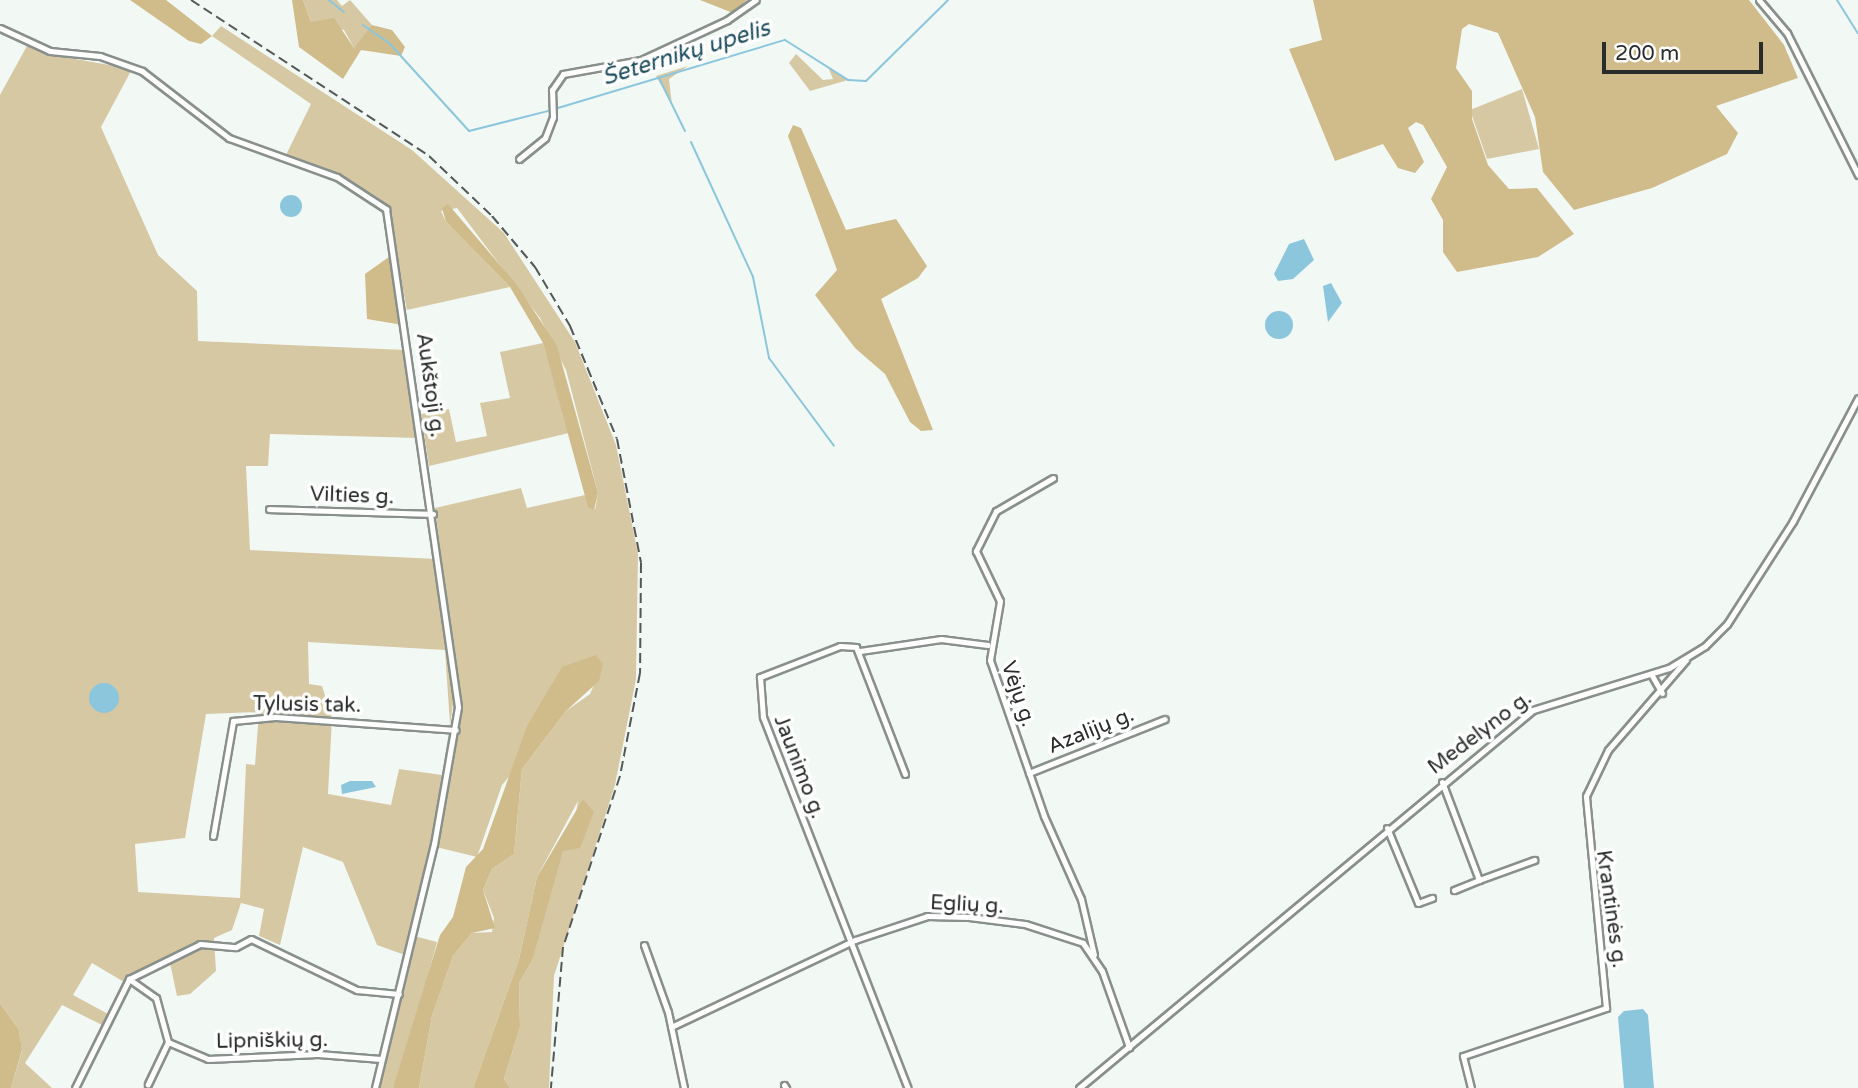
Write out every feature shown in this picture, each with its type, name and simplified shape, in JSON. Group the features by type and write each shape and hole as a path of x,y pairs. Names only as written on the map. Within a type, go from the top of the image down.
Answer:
{"street":[{"path":"519,159 545,138 553,117 552,90 563,74 640,60 727,20 756,0"},
{"path":"1759,0 1787,33 1858,175"},
{"name":"Aukštoji g.","path":"0,28 50,51 100,56 142,71 229,138 337,177 383,204 457,678 456,730 399,993 375,1088"},
{"name":"Medelyno g.","path":"1079,1088 1441,782 1549,701 1651,674 1686,660 1727,624 1793,521 1858,398"},
{"name":"Vėjų g.","path":"1053,478 1002,504 979,534 979,566 1001,611 988,645 1029,773 1082,899 1094,955"},
{"name":"Vilties g.","path":"270,509 433,514"},
{"path":"905,774 860,651 941,639 988,645"},
{"name":"Jaunimo g.","path":"860,651 840,646 771,671 757,685 795,803 855,940 908,1088"},
{"name":"Krantinės g.","path":"1471,1088 1463,1056 1606,1008 1586,796 1608,750 1662,693 1686,660"},
{"path":"1651,674 1662,693"},
{"name":"Tylusis tak.","path":"213,836 233,721 275,717 456,730"},
{"name":"Azalijų g.","path":"1029,773 1164,719"},
{"path":"1441,782 1479,880"},
{"path":"1387,828 1418,903 1432,898"},
{"path":"1454,890 1534,860"},
{"name":"Eglių g.","path":"671,1027 855,940 927,916 968,917 1068,935 1094,955"},
{"path":"75,1088 129,979 200,944 236,947 251,939 357,990 399,993"},
{"path":"644,945 671,1027 684,1088"},
{"path":"1094,955 1129,1047"},
{"path":"129,979 156,998 168,1042 148,1084"},
{"name":"Lipniškių g.","path":"168,1042 208,1059 318,1054 381,1059"}],"shaded area":[{"path":"130,0 166,0 212,36 201,44 189,41"},
{"path":"292,0 303,0 311,22 334,18 354,48 372,25 392,30 405,47 401,56 361,50 343,79 299,47"},
{"path":"303,0 337,0 342,6 350,0 372,25 362,44 354,48 344,30 311,22"},
{"path":"700,0 747,0 733,13"},
{"path":"1313,0 1749,0 1784,45 1798,78 1716,106 1738,133 1727,154 1652,188 1574,210 1543,172 1535,117 1498,33 1469,24 1462,29 1456,68 1472,91 1472,119 1488,165 1509,189 1537,188 1574,234 1538,257 1457,272 1443,252 1443,220 1431,199 1447,167 1423,125 1416,122 1408,128 1424,162 1415,173 1398,168 1383,144 1335,161 1289,49 1322,40"},
{"path":"221,26 412,150 504,233 575,342 616,445 638,554 636,679 615,785 554,976 549,1088 510,1088 504,1079 520,1027 519,983 532,961 546,895 563,850 571,846 578,801 537,877 519,959 473,1088 419,1088 432,1016 453,956 472,933 492,932 494,918 483,890 492,869 514,854 522,769 566,711 590,694 603,664 502,785 477,857 436,847 461,712 435,508 521,488 527,508 585,495 595,510 598,493 566,370 540,318 457,208 441,211 446,222 510,287 407,310 386,204 336,174 285,157 311,104 212,36"},
{"path":"28,44 47,54 132,69 101,127 158,255 197,291 198,341 406,350 419,438 270,434 268,466 246,466 250,550 437,559 455,688 439,807 405,955 377,945 343,862 303,847 280,945 259,936 264,909 241,903 232,930 214,938 216,971 190,994 177,996 170,963 129,985 92,963 73,995 110,1015 104,1026 62,1005 25,1063 52,1088 11,1088 22,1051 19,1030 0,1003 0,95","holes":["308,642 445,650 450,725 442,775 399,769 391,805 328,794 332,718 322,686 309,684","259,712 255,765 246,764 240,898 138,892 135,844 185,838 206,714"]},
{"path":"796,54 823,80 833,79 828,67 848,80 810,91 789,63"},
{"path":"688,66 669,79 672,105 656,76"},
{"path":"1522,89 1539,149 1487,159 1470,110"},
{"path":"793,125 801,128 846,230 896,219 927,266 918,278 881,299 933,430 921,431 910,422 885,374 855,348 815,295 837,270 788,136"},
{"path":"448,204 517,285 557,346 598,493 594,510 588,507 543,343 510,287 446,222 442,208"},
{"path":"393,254 403,325 367,319 365,274"},
{"path":"543,343 569,433 429,466 421,414 449,409 456,442 487,436 480,403 510,398 500,352"},
{"path":"596,655 603,664 599,681 566,711 522,769 514,854 492,869 483,890 495,928 472,933 453,956 432,1016 419,1088 393,1088 440,935 453,917 466,867 483,849 527,726 562,667"},
{"path":"583,799 594,812 580,848 563,851 532,961 519,983 520,1027 504,1079 510,1088 473,1088 519,959 537,877"},
{"path":"414,936 437,942 406,1057 393,1088 378,1088"},
{"path":"0,1003 19,1030 22,1050 11,1088 0,1088"}],"water":[{"path":"291,195 299,198 302,206 299,214 291,217 283,214 280,206 283,198"},
{"path":"1304,239 1314,260 1293,279 1278,281 1274,274 1289,244"},
{"path":"1331,283 1342,303 1328,322 1323,286"},
{"path":"1279,311 1289,315 1293,325 1289,335 1279,339 1269,335 1265,325 1269,315"},
{"path":"104,683 115,687 119,698 115,709 104,713 93,709 89,698 93,687"},
{"path":"350,781 372,781 376,787 342,794 341,785"},
{"path":"1643,1009 1648,1015 1654,1088 1624,1088 1618,1017 1624,1011"}],"waterway":[{"name":"Šeternikų upelis","path":"329,0 344,12"},
{"name":"Šeternikų upelis","path":"558,108 785,40 848,80 866,81 948,0"},
{"name":"Šeternikų upelis","path":"1837,0 1858,33"},
{"name":"Šeternikų upelis","path":"363,25 389,43 469,131 548,111"},
{"path":"659,78 685,131"},
{"path":"691,142 753,277 769,358 834,446"}],"railway":[{"path":"191,0 429,156 492,216 535,267 570,326 617,439 641,563 640,673 620,776 563,947 551,1088"}]}
